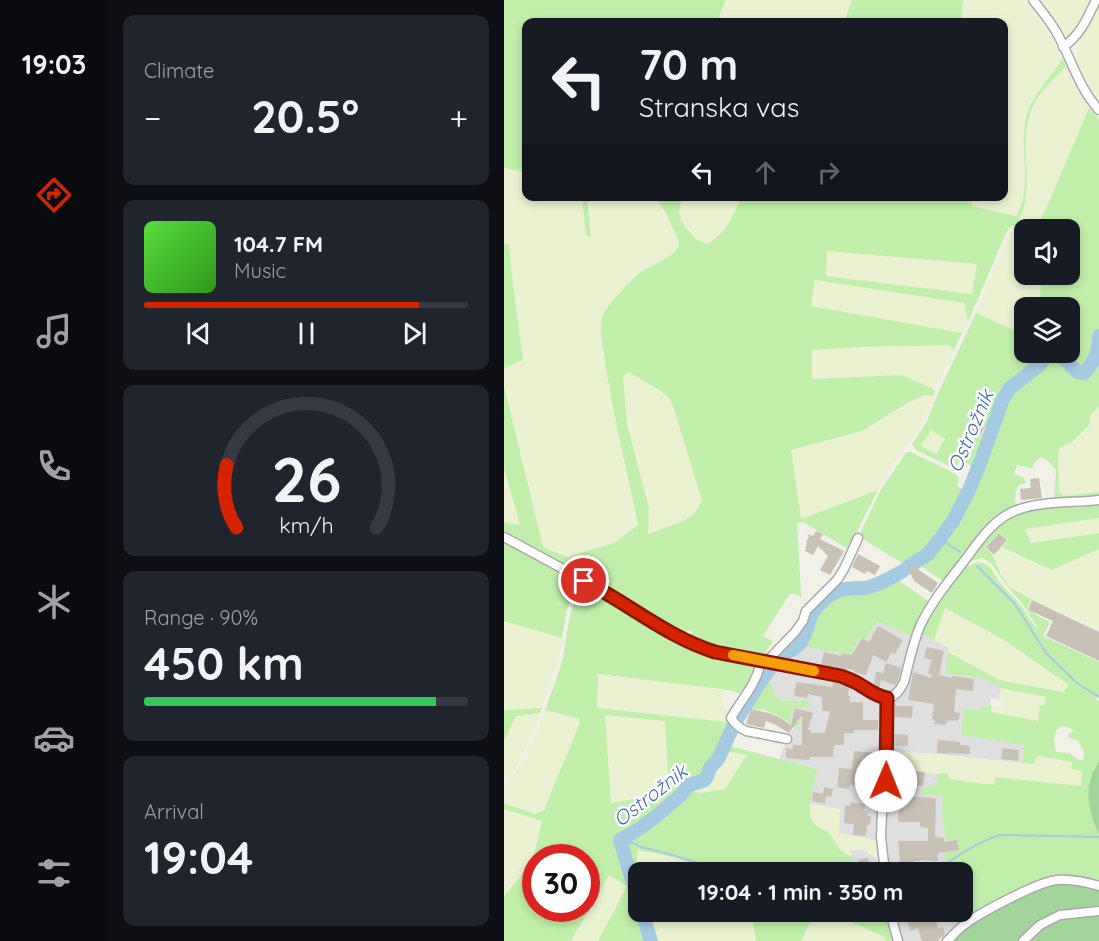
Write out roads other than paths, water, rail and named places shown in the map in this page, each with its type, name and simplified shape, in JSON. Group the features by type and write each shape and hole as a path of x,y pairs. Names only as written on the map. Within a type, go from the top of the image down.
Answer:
{"street":[{"path":"1033,0 1064,47 1081,86 1099,110"},
{"path":"1064,47 1074,40 1096,0"},
{"path":"504,537 604,591 681,639 698,647 841,676 858,683 878,697 887,698 895,696 900,690 920,626 932,605 988,529 1018,509 1099,500"},
{"path":"787,739 746,731 739,728 731,717 758,675 760,666 771,663 803,621 812,604 837,580 858,538"},
{"path":"884,862 882,812 886,781 887,698"},
{"path":"947,941 964,924 1043,883 1057,880 1082,881 1099,886"},
{"path":"1023,941 1040,925 1060,915 1099,910"},
{"path":"893,922 898,941"}],"waterway":[{"name":"Ostrožnik","path":"908,567 927,555 953,521 969,490 1002,401 1010,388 1038,366 1049,354 1062,358 1077,371 1084,373 1096,356 1099,336"},
{"path":"940,539 960,552"},
{"path":"977,566 1015,604 1046,653 1077,683 1099,697"},
{"name":"Ostrožnik","path":"737,719 776,661 801,642 813,612 823,601 838,591 870,587 903,571"},
{"name":"Ostrožnik","path":"628,867 620,840 655,817 680,796 689,785 703,781 707,777 734,725"},
{"path":"948,862 973,847 1000,835 1099,837"},
{"path":"620,840 694,862"},
{"name":"Ostrožnik","path":"645,922 651,941"}]}
